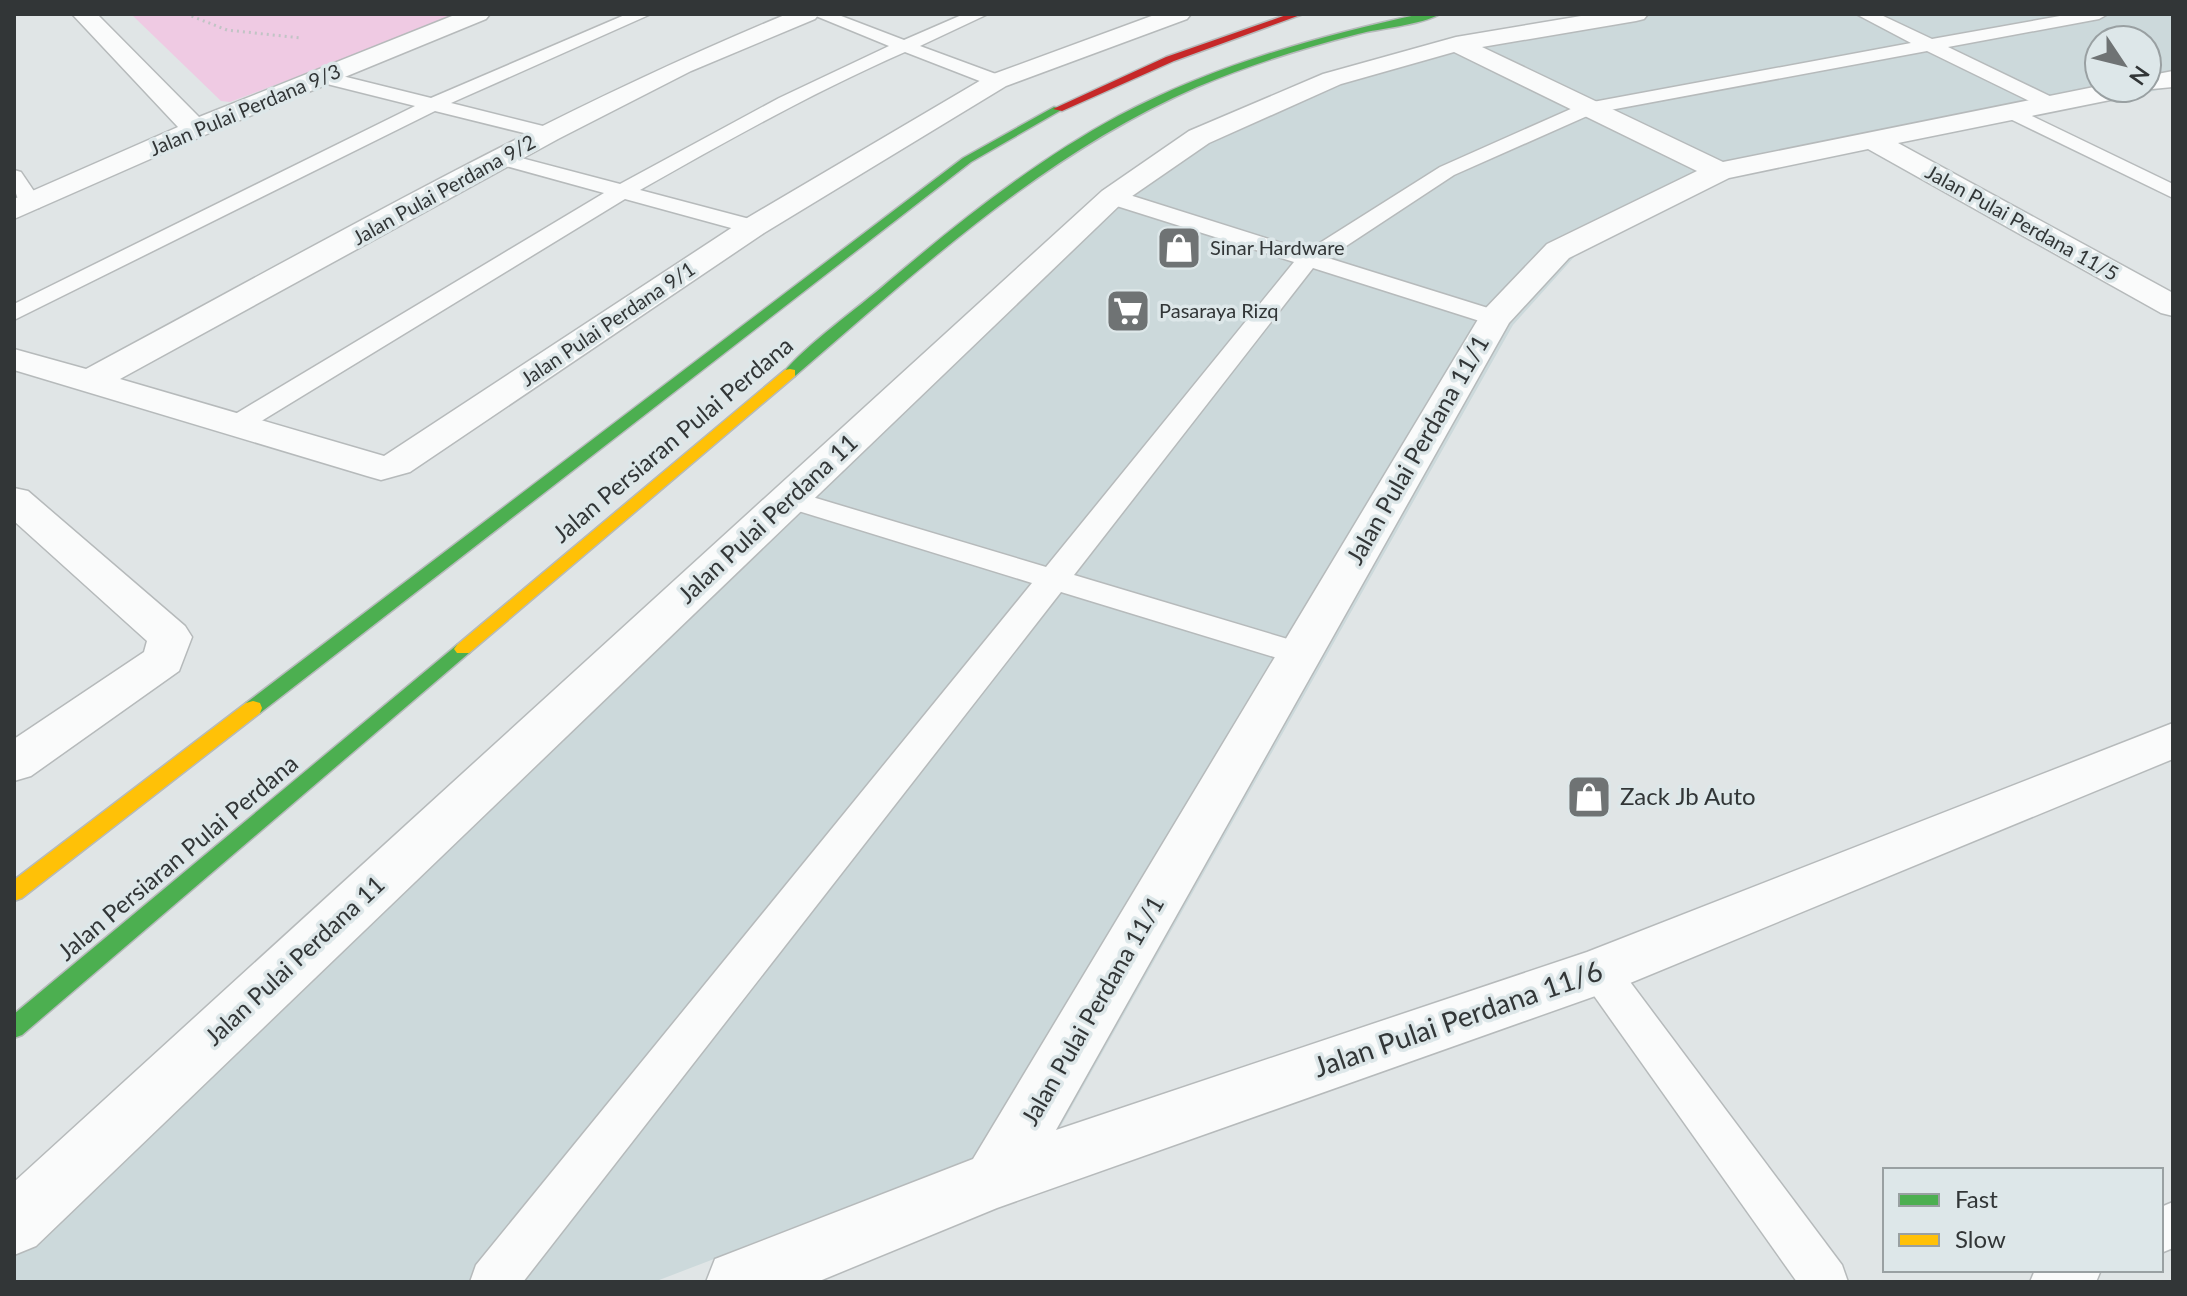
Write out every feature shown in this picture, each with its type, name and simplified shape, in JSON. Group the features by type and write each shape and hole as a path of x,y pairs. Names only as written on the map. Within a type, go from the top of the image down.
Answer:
{"main road":[{"name":"Jalan Persiaran Pulai Perdana","path":"14,892 967,160 1023,124 1095,90 1220,38 1298,14"},
{"name":"Jalan Persiaran Pulai Perdana","path":"14,1028 965,225 1087,139 1169,97 1390,17 1445,29"}],"street":[{"path":"84,14 195,129"},
{"name":"Jalan Pulai Perdana 9/3","path":"23,206 195,129 478,14"},
{"name":"Jalan Pulai Perdana 9/2","path":"88,382 548,133 682,66 807,14"},
{"name":"Jalan Pulai Perdana 9/1","path":"14,359 381,468 397,464 753,227 997,81 1179,14"},
{"name":"Jalan Pulai Perdana 11","path":"14,1224 1112,197 1199,137 1445,29 1636,14"},
{"path":"1445,29 1589,108 1720,171"},
{"name":"Jalan Pulai Perdana 11/1","path":"994,1180 1495,318 1558,251 1720,171 2083,98"},
{"name":"Jalan Pulai Perdana 11/5","path":"1872,140 2173,306"},
{"path":"14,500 170,637 163,660 14,763"},
{"name":"Jalan Pulai Perdana 11/6","path":"738,1282 994,1180 1599,971 2173,740"}],"lane":[{"path":"14,313 431,105 591,33 642,14"},
{"path":"820,14 997,81"},
{"path":"236,425 652,173 810,88 902,45 979,14"},
{"path":"1865,14 2051,104"},
{"path":"493,1282 1307,261 1447,171 1589,108 2099,14"},
{"path":"322,77 548,133"},
{"path":"2011,112 2173,192"},
{"path":"502,159 753,227"},
{"path":"14,176 23,206"},
{"path":"1112,197 1495,318"},
{"path":"789,499 1300,654"},
{"path":"1599,971 1825,1282"},
{"path":"2053,1282 2074,1272"}],"path":[{"path":"186,14 201,23 222,29 310,39"}],"shaded area":[{"path":"131,14 463,14 230,102 221,101"},
{"path":"1603,14 2173,14 2173,87 2163,89 2163,24 2083,24 2083,104 2090,104 1730,178 1575,256 1513,325 1061,1126 654,1282 14,1282 14,1193 879,393 1101,193 1324,75"}],"traffic: fast":[{"path":"790,373 990,205 1076,145 1121,119 1235,68 1354,32 1435,14"},
{"path":"253,708 967,160 1058,109"},
{"path":"14,1028 463,649"}],"traffic: slow":[{"path":"463,649 790,373"},
{"path":"14,892 253,708"}],"traffic: jam":[{"path":"1058,109 1170,59 1298,14"}],"place":[{"name":"Sinar Hardware","path":"1179,248"},
{"name":"Pasaraya Rizq","path":"1128,311"},
{"name":"Zack Jb Auto","path":"1589,797"}]}
